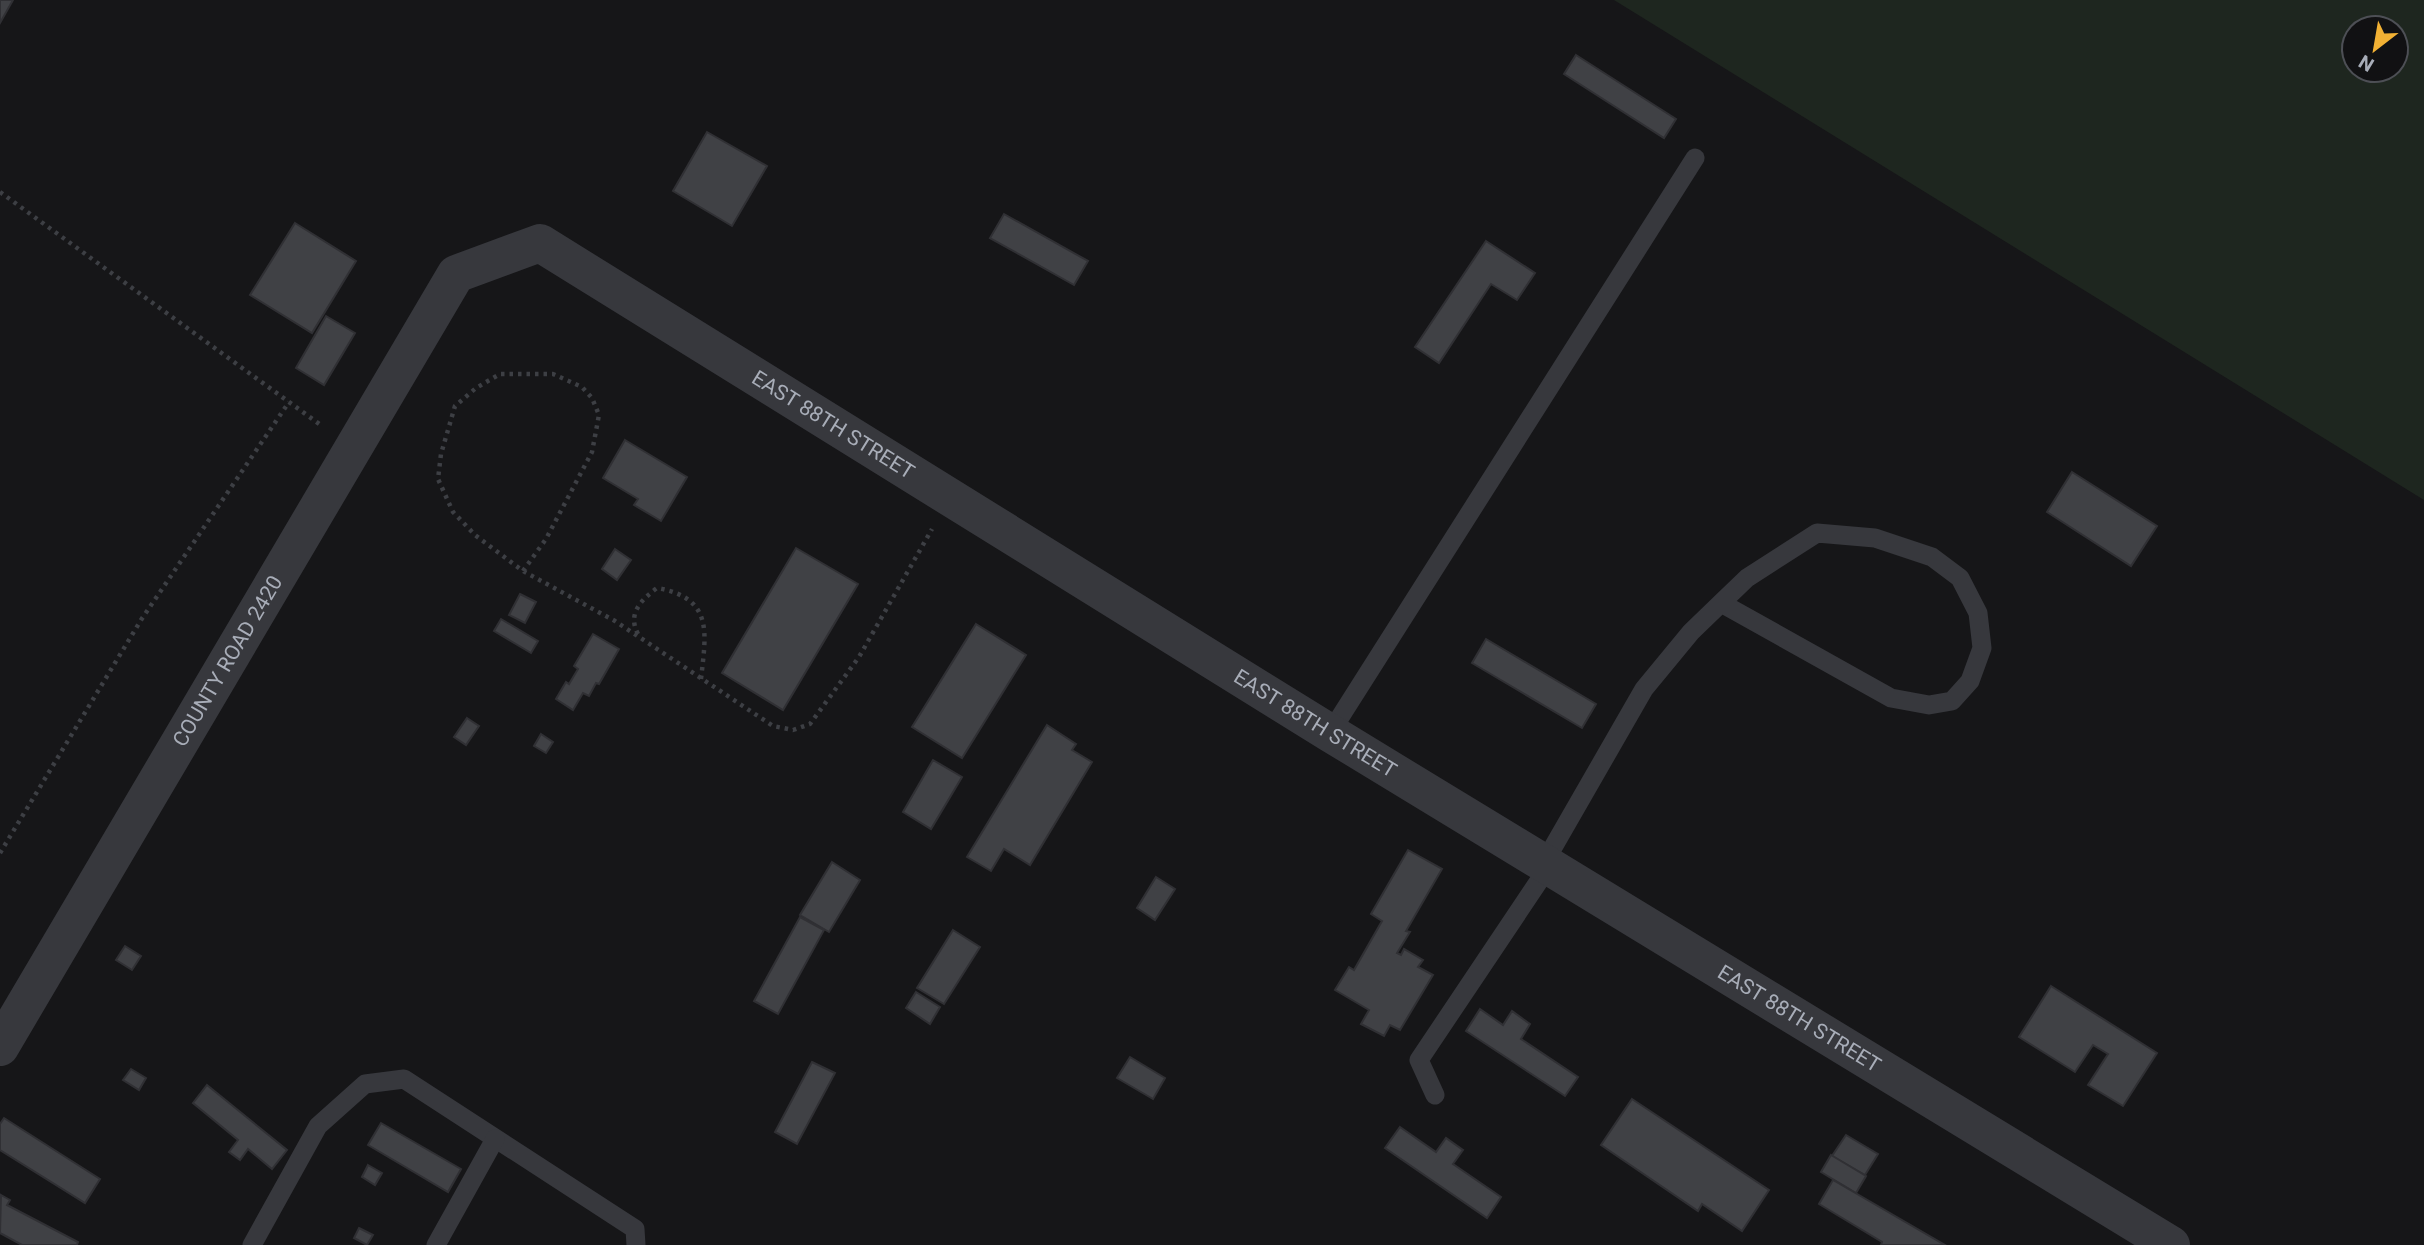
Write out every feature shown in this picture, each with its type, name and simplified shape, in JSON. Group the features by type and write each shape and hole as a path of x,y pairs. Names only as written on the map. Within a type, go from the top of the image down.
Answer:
{"street":[{"name":"EAST 88TH STREET","path":"456,274 540,243 1330,733 2171,1245"},
{"name":"COUNTY ROAD 2420","path":"0,1047 456,274"}],"lane":[{"path":"1330,733 1695,158"},
{"path":"1435,1095 1419,1060 1546,864 1644,689 1691,632 1721,603 1747,578 1817,533 1875,538 1932,557 1961,578 1978,613 1982,648 1970,681 1952,701 1929,705 1891,698 1721,603"},
{"path":"253,1245 318,1126 365,1084 404,1079 635,1229 635,1245"},
{"path":"436,1245 495,1139"}],"path":[{"path":"0,192 353,448"},
{"path":"523,571 545,539 592,452 599,415 592,398 582,387 553,374 500,374 476,388 455,406 441,454 438,480 453,512 475,535 523,571 615,621 773,726 793,730 810,724 859,657 950,497"},
{"path":"0,853 141,620 289,402"},
{"path":"641,638 633,621 636,609 644,598 657,588 674,591 690,599 706,631 701,679"}],"shaded area":[{"path":"1614,0 2424,0 2424,500"}],"building":[{"path":"0,0 13,0 0,23"},
{"path":"1576,55 1676,119 1664,138 1564,74"},
{"path":"707,132 767,166 732,226 673,191"},
{"path":"1004,214 1088,261 1074,285 990,238"},
{"path":"295,223 356,261 312,333 250,295"},
{"path":"1486,241 1535,273 1517,300 1491,284 1439,363 1415,347"},
{"path":"326,316 355,333 324,385 296,368"},
{"path":"625,440 687,477 661,521 634,505 638,499 603,478"},
{"path":"2072,472 2157,526 2131,566 2047,512"},
{"path":"796,548 858,584 783,710 722,673"},
{"path":"615,549 631,560 617,580 602,569"},
{"path":"520,594 536,602 525,623 509,615"},
{"path":"501,619 538,641 531,653 494,631"},
{"path":"976,624 1026,655 962,758 912,727"},
{"path":"593,634 619,649 599,684 596,683 589,696 583,693 573,710 556,699 578,669 574,666"},
{"path":"1486,639 1596,704 1582,728 1472,663"},
{"path":"467,718 479,726 466,745 454,737"},
{"path":"1047,725 1076,744 1072,750 1092,762 1030,865 1004,849 991,871 967,857"},
{"path":"541,734 553,742 546,753 534,746"},
{"path":"933,760 962,777 931,829 903,812"},
{"path":"1408,850 1442,869 1406,931 1410,932 1397,953 1401,955 1404,949 1423,960 1418,967 1433,975 1400,1030 1390,1025 1384,1036 1361,1024 1369,1010 1335,990 1349,967 1354,970 1382,921 1371,914"},
{"path":"832,862 860,880 829,932 800,915"},
{"path":"1156,877 1175,889 1155,920 1137,908"},
{"path":"800,917 824,930 778,1014 754,1001"},
{"path":"953,930 980,947 944,1004 917,988"},
{"path":"125,946 141,956 132,970 116,960"},
{"path":"2051,986 2157,1053 2123,1106 2088,1085 2108,1054 2093,1045 2075,1072 2019,1037"},
{"path":"916,992 940,1007 930,1024 906,1008"},
{"path":"1480,1009 1503,1025 1512,1011 1530,1024 1521,1039 1578,1077 1565,1096 1466,1031"},
{"path":"1130,1057 1165,1078 1153,1099 1117,1078"},
{"path":"812,1062 835,1073 797,1144 775,1132"},
{"path":"131,1069 146,1078 139,1090 123,1080"},
{"path":"207,1085 287,1150 272,1169 248,1149 240,1160 229,1152 238,1140 193,1103"},
{"path":"1632,1099 1769,1190 1742,1231 1702,1204 1698,1211 1601,1145"},
{"path":"4,1118 100,1179 85,1203 0,1150 0,1124"},
{"path":"381,1123 461,1169 448,1192 368,1145"},
{"path":"1400,1127 1436,1152 1446,1138 1463,1150 1453,1164 1501,1197 1487,1218 1385,1148"},
{"path":"1846,1135 1878,1154 1865,1175 1832,1156"},
{"path":"1831,1155 1866,1176 1856,1193 1821,1172"},
{"path":"368,1165 382,1173 375,1185 362,1177"},
{"path":"1833,1180 1945,1245 1881,1245 1882,1242 1819,1204"},
{"path":"1,1195 10,1200 7,1205 78,1242 77,1245 22,1245 0,1233"},
{"path":"359,1228 373,1235 367,1245 354,1238"}]}
